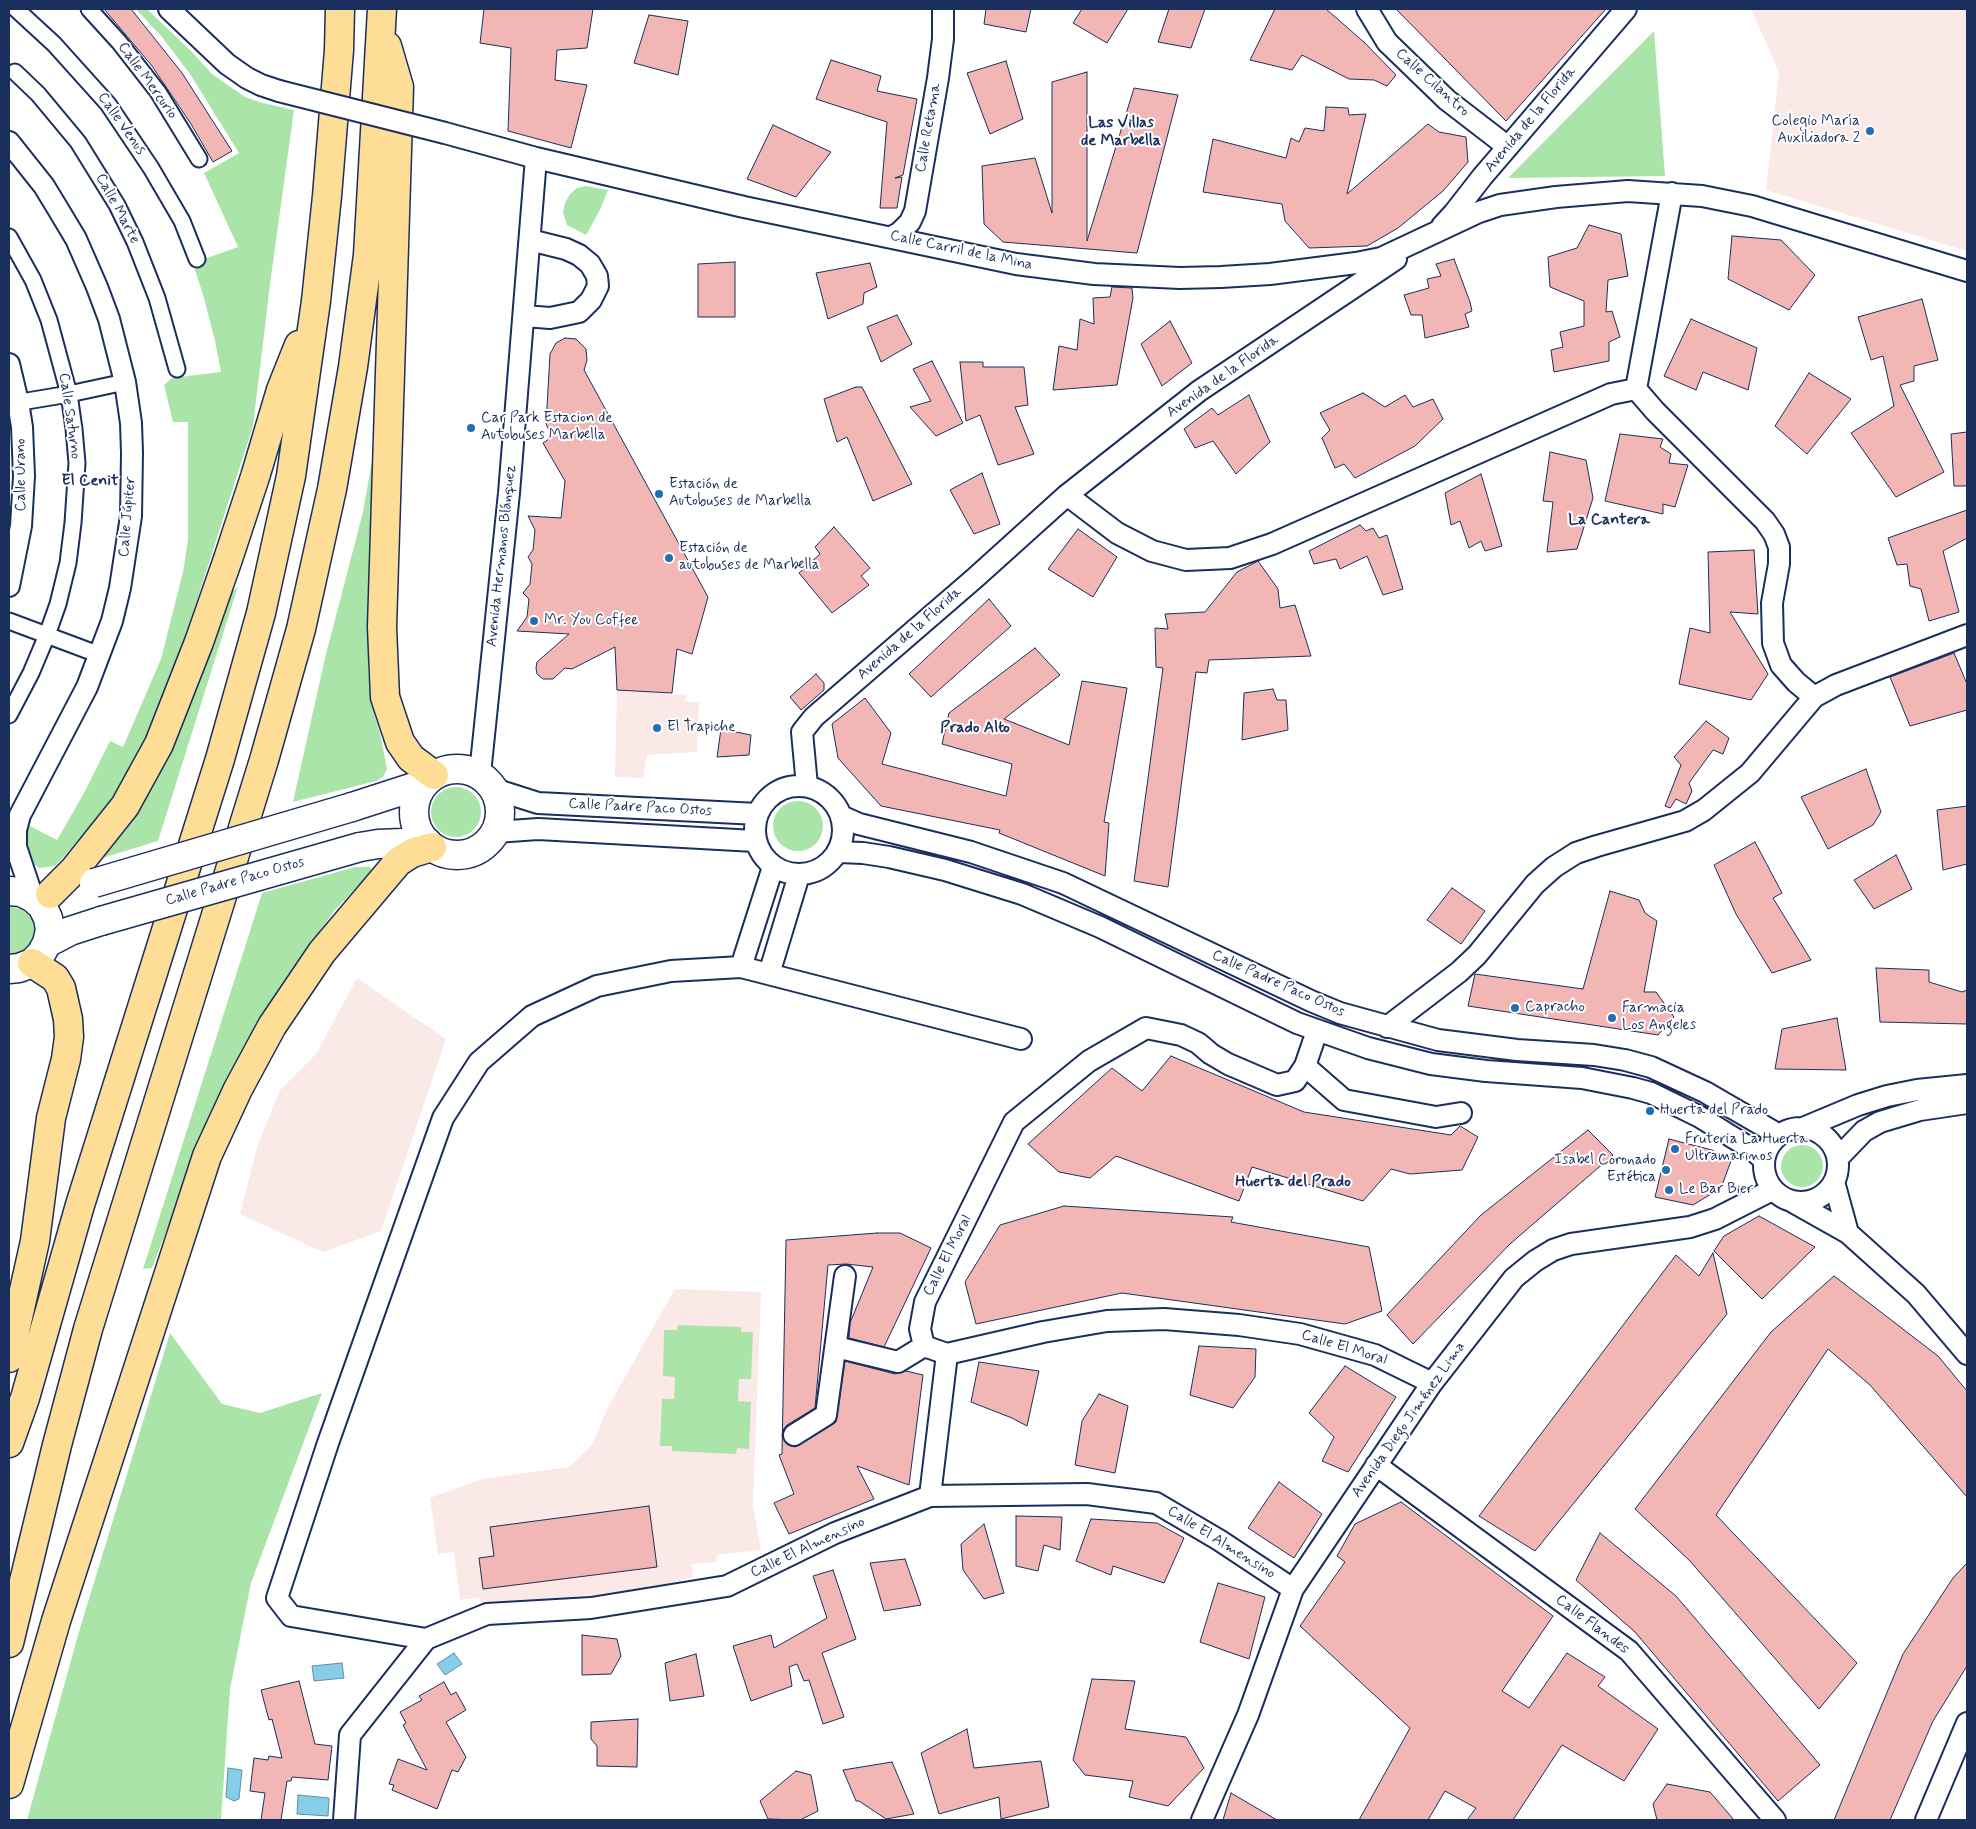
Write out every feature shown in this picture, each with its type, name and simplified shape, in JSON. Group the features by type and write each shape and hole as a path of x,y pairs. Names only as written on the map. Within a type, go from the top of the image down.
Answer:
{"highway":[{"path":"9,1443 25,1398 80,1205 220,759 261,613 291,476 316,301 332,137 339,50 340,9"},
{"path":"382,18 400,87 382,627 385,697 400,742 410,758 429,780"},
{"path":"9,1644 56,1445 88,1328 264,760 301,629 332,489 353,367 368,254 382,18"},
{"path":"31,894 80,863 124,806 159,744 199,642 256,477 281,390 316,301"},
{"path":"9,1784 56,1621 207,1156 238,1089 272,1026 322,952 398,862 412,852 429,844"},
{"path":"9,1358 34,1241 51,1118 66,1059 68,1036 68,1019 61,988 55,978 29,958"}],"main road":[{"path":"31,894 94,883 352,807 429,780 446,770 460,768 487,782 500,803 500,818 496,832 487,844 474,852 460,855 445,853 429,844 421,836 416,824 414,810 417,796 429,780"},
{"name":"Calle Padre Paco Ostos","path":"29,958 70,931 360,847 378,844 429,844"},
{"path":"29,958 50,930 48,918 42,906 31,894"}],"street":[{"name":"Calle Venus","path":"16,9 54,44 108,104 152,168 182,221 197,259"},
{"name":"Calle Mercurio","path":"89,9 119,42 158,92 199,159"},
{"name":"Calle Carril de la Mina","path":"168,9 227,64 261,86 536,158 744,207 1042,268 1094,274 1180,278 1270,274 1381,258 1433,234"},
{"name":"Calle Retama","path":"891,236 899,233 910,222 915,211 938,78 942,38 942,9"},
{"name":"Calle Cilantro","path":"1367,9 1387,42 1447,100 1508,147"},
{"name":"Avenida de la Florida","path":"808,786 802,732 822,711 1067,495 1199,391 1433,234 1454,213 1482,176 1626,9"},
{"name":"Calle Marte","path":"15,72 38,94 78,142 117,205 136,242 157,298 177,369"},
{"name":"Calle Júpiter","path":"9,142 44,186 76,239 88,264 108,319 125,382 131,423 132,453 132,516 120,588 112,621 100,654 74,713 14,812 16,847 31,894"},
{"name":"Avenida Hermanos Blánquez","path":"487,782 536,158"},
{"path":"1433,234 1479,212 1500,206 1556,197 1619,192 1672,193 1702,196 1752,206 1967,271"},
{"path":"1636,389 1672,193"},
{"name":"Calle Saturno","path":"9,237 33,280 49,320 69,394 74,429 76,496 68,562 58,604 31,673 9,715"},
{"path":"524,316 550,318 579,312 590,300 598,286 597,276 590,264 579,255 566,249 530,240"},
{"name":"Calle Urano","path":"9,364 14,403 24,451 23,504 9,586"},
{"path":"14,403 125,382"},
{"path":"1067,495 1116,533 1152,551 1186,560 1230,558 1272,544 1611,394 1636,389"},
{"path":"1636,389 1655,411 1765,521 1774,534 1779,548 1779,564 1772,604 1773,643 1781,665 1796,682 1814,696"},
{"path":"9,621 100,654"},
{"path":"1387,1027 1459,972 1476,955 1535,884 1554,867 1576,853 1676,824 1704,810 1750,773 1814,696 1836,685 1967,635"},
{"name":"Calle Padre Paco Ostos","path":"487,782 538,802 758,814"},
{"path":"808,786 822,791 834,802 842,816 844,834 838,852 831,862 811,874 799,875 772,867 762,855 755,841 758,814 768,798 783,788 808,786"},
{"name":"Calle Padre Paco Ostos","path":"842,816 859,824 971,852 1063,883 1310,1001 1349,1016 1438,1040 1516,1050 1594,1055 1642,1065 1674,1077 1705,1092 1779,1135"},
{"name":"Calle Padre Paco Ostos","path":"496,832 538,829 755,841"},
{"name":"Calle Padre Paco Ostos","path":"838,852 889,857 945,870 1022,894 1100,927 1317,1031 1401,1058 1494,1072 1582,1078 1633,1088 1673,1102 1753,1150 1764,1160"},
{"path":"741,967 772,867"},
{"path":"769,974 799,875"},
{"path":"426,1639 291,1616 276,1598 328,1443 443,1118 479,1062 532,1016 597,986 671,972 741,967 1020,1039"},
{"name":"Calle El Moral","path":"924,1346 920,1329 924,1302 1014,1122 1089,1061 1146,1028 1180,1036 1198,1043 1228,1064 1277,1085 1296,1081 1305,1066 1317,1031"},
{"path":"1305,1066 1344,1100 1436,1117 1460,1113"},
{"path":"1802,1128 1850,1108 1887,1096 1917,1090 1967,1085"},
{"path":"1838,1158 1858,1136 1880,1122 1920,1110 1967,1103"},
{"path":"1793,1202 1806,1203 1817,1199 1827,1192 1834,1182 1838,1170 1838,1158 1833,1147 1826,1137 1815,1130 1790,1129 1779,1135 1770,1144 1765,1155 1763,1168 1766,1180 1772,1190 1782,1198 1793,1202 1848,1233 1916,1294 1967,1354"},
{"path":"1834,1182 1848,1233"},
{"name":"Avenida Diego Jiménez Lima","path":"1202,1820 1248,1715 1293,1589 1432,1383 1514,1278 1535,1261 1553,1250 1572,1244 1690,1227 1715,1219 1772,1190"},
{"path":"794,1434 826,1415 845,1276"},
{"name":"Calle El Moral","path":"947,1354 1043,1332 1107,1321 1164,1319 1239,1325 1300,1334 1375,1354 1432,1383"},
{"path":"836,1347 898,1362 924,1346 947,1354 930,1496"},
{"name":"Calle Flandes","path":"1376,1465 1629,1651 1775,1820"},
{"name":"Calle El Almensino","path":"344,1820 350,1735 426,1639 487,1614 591,1608 727,1586 835,1533 930,1496 1087,1494 1156,1503 1220,1540 1293,1589"},
{"path":"1926,1820 1967,1723"}],"shaded area":[{"name":"Colegio María Auxiliadora 2","path":"1751,9 1967,9 1967,251 1766,190 1779,72"},
{"name":"El Trapiche","path":"617,690 687,695 685,701 699,703 697,752 647,755 643,778 615,777"},
{"path":"357,978 446,1039 381,1231 323,1252 240,1214 258,1144 280,1090 316,1054"},
{"path":"675,1289 761,1292 753,1505 761,1550 717,1555 717,1562 692,1564 693,1577 653,1587 481,1607 480,1597 460,1600 454,1552 438,1554 430,1498 482,1479 569,1467 592,1445 608,1407"}],"green space":[{"path":"136,9 147,9 212,74 245,97 294,110 253,426 166,696 152,731 124,782 106,807 61,860 54,866 39,868 33,863 23,835 28,825 57,840 84,793 110,741 123,747 161,659 183,572 188,540 188,422 173,422 164,385 172,378 221,372 204,298 193,263 238,247 204,173 239,153 190,74 162,37"},
{"path":"1654,31 1665,176 1508,178"},
{"path":"586,186 608,190 600,210 586,235 567,225 563,212 570,194 577,188"},
{"path":"378,427 371,537 368,669 371,704 380,733 387,769 383,777 376,781 293,802 325,658 363,512"},
{"path":"238,586 158,841 99,859 228,597"},
{"path":"451,787 461,787 474,794 481,807 481,817 474,830 461,837 451,837 442,833 435,826 431,817 431,807 435,798 442,791"},
{"path":"798,801 808,803 816,808 821,816 823,826 821,836 816,844 808,849 798,851 788,849 780,844 775,836 773,826 775,816 780,808 788,803"},
{"path":"355,867 371,867 371,872 334,911 298,963 259,1027 184,1185 152,1268 143,1269 262,893"},
{"path":"9,906 21,909 28,914 33,921 35,930 34,939 24,953 9,957"},
{"path":"1806,1145 1814,1148 1820,1154 1823,1166 1820,1178 1814,1184 1798,1187 1790,1184 1784,1178 1781,1162 1784,1154 1790,1148"},
{"path":"678,1325 741,1327 741,1332 753,1332 751,1379 739,1379 738,1401 751,1402 749,1449 737,1448 736,1454 672,1451 672,1446 660,1446 662,1399 674,1399 675,1377 663,1376 664,1330 677,1330"},
{"path":"170,1333 222,1404 260,1413 322,1393 251,1583 230,1689 221,1820 27,1820 78,1635"}],"water":[{"path":"454,1653 462,1664 445,1675 437,1664"},
{"path":"342,1663 344,1678 314,1681 312,1666"},
{"path":"228,1768 242,1770 239,1799 234,1801 226,1797"},
{"path":"298,1795 329,1798 328,1816 297,1814"}],"building":[{"path":"104,9 131,9 182,73 232,151 213,162 191,124 152,66"},
{"path":"484,9 593,9 587,48 557,50 555,80 587,85 571,148 508,131 511,48 480,43"},
{"path":"986,9 1031,9 1026,32 984,24"},
{"path":"1082,9 1128,9 1107,43 1073,23"},
{"path":"1169,9 1205,9 1191,48 1158,42"},
{"path":"1275,9 1326,9 1365,43 1396,75 1387,86 1374,80 1349,79 1302,55 1292,70 1250,60"},
{"path":"1396,9 1606,9 1506,121"},
{"path":"649,15 688,21 678,75 634,63"},
{"path":"831,60 881,76 877,91 917,99 903,175 895,178 902,177 897,208 880,208 887,122 816,99"},
{"path":"1006,61 1023,119 990,134 967,73"},
{"path":"1087,72 1087,241 1134,88 1178,95 1137,253 1003,242 984,224 982,166 1035,158 1052,213 1052,82"},
{"path":"1326,107 1348,108 1349,115 1366,114 1347,194 1428,124 1439,132 1466,137 1468,162 1443,191 1398,228 1367,246 1309,248 1285,221 1282,204 1203,192 1213,139 1286,158 1291,138 1299,142 1305,128 1324,131"},
{"path":"773,125 831,152 796,197 747,179"},
{"path":"1589,225 1621,234 1628,276 1608,280 1606,312 1612,311 1620,337 1609,342 1609,361 1554,372 1551,350 1563,347 1560,332 1584,326 1584,301 1550,287 1548,257 1577,248"},
{"path":"1732,236 1781,240 1815,275 1789,310 1728,279"},
{"path":"1454,259 1472,311 1465,314 1469,327 1425,338 1422,315 1411,315 1404,295 1429,288 1427,279 1441,276 1436,264"},
{"path":"735,262 735,317 698,317 698,264"},
{"path":"870,263 877,287 864,293 863,304 828,319 816,273"},
{"path":"1112,287 1132,288 1133,298 1117,385 1053,390 1059,346 1077,350 1080,319 1094,324 1093,298 1110,297"},
{"path":"1922,299 1938,360 1914,366 1914,381 1900,385 1944,472 1896,497 1851,433 1894,406 1883,356 1871,360 1858,317"},
{"path":"897,315 912,344 881,362 867,327"},
{"path":"1691,319 1757,348 1748,390 1703,372 1696,390 1664,376"},
{"path":"1170,321 1192,363 1162,386 1141,344"},
{"path":"565,338 576,339 586,349 587,360 584,370 708,597 692,654 677,649 672,693 617,690 615,647 572,669 565,668 553,679 543,679 537,674 537,662 569,634 517,631 527,617 529,599 523,593 530,584 532,564 528,557 533,550 535,530 528,516 561,518 565,481 543,443 552,437 546,424 550,354 556,343"},
{"path":"932,361 963,423 936,436 910,407 931,401 913,369"},
{"path":"960,362 983,362 983,367 1024,367 1028,405 1015,407 1034,454 998,465 980,415 966,421"},
{"path":"1809,373 1851,399 1807,454 1775,426"},
{"path":"856,387 862,387 912,484 873,501 847,437 837,442 824,399"},
{"path":"1363,393 1385,407 1405,395 1413,407 1433,399 1443,419 1415,446 1355,478 1344,464 1335,468 1322,438 1330,430 1320,413"},
{"path":"1249,395 1270,442 1236,474 1213,441 1195,448 1184,429 1212,408 1218,415"},
{"path":"1967,432 1967,486 1954,486 1951,434"},
{"path":"1620,434 1663,439 1660,447 1671,454 1669,463 1688,465 1675,507 1663,504 1663,514 1605,501"},
{"path":"1550,452 1586,460 1593,498 1577,549 1547,552 1553,502 1543,501"},
{"path":"982,473 1000,524 974,534 950,490"},
{"path":"1481,474 1502,546 1485,551 1481,541 1469,548 1460,521 1451,525 1445,493"},
{"path":"1967,510 1967,538 1943,551 1959,612 1929,621 1921,589 1910,586 1907,564 1897,565 1888,538"},
{"path":"1360,525 1366,531 1373,528 1379,538 1387,535 1403,589 1383,595 1367,556 1340,569 1336,559 1314,564 1309,551"},
{"path":"834,527 870,568 861,576 869,585 832,613 799,573 820,554 815,547"},
{"path":"1078,529 1117,557 1093,597 1048,569"},
{"path":"1754,550 1758,614 1730,612 1768,674 1751,700 1679,684 1690,628 1710,633 1708,552"},
{"path":"1258,561 1278,589 1280,608 1295,605 1311,656 1209,660 1207,673 1196,672 1168,887 1134,881 1163,668 1156,667 1155,628 1168,629 1165,614 1205,612 1237,572"},
{"path":"989,599 1011,626 931,697 909,674"},
{"path":"1035,648 1060,675 1004,719 1069,745 1082,681 1127,688 1104,822 1109,823 1105,876 999,833 1000,830 881,806 838,758 832,724 865,698 891,733 882,764 1006,796 1012,764 942,744 949,713"},
{"path":"1954,653 1967,684 1967,710 1910,726 1890,677"},
{"path":"816,674 824,683 824,690 801,710 790,697"},
{"path":"1273,689 1277,700 1286,700 1288,730 1242,740 1244,693"},
{"path":"1706,721 1729,738 1723,754 1713,750 1689,783 1692,791 1686,804 1676,799 1670,808 1665,806 1681,765 1674,757"},
{"path":"721,729 751,735 749,755 717,757"},
{"path":"1866,769 1881,812 1873,825 1828,849 1801,797"},
{"path":"1967,806 1967,864 1943,870 1937,810"},
{"path":"1755,842 1782,893 1773,898 1811,960 1772,973 1736,914 1714,865"},
{"path":"1896,855 1912,889 1874,909 1854,880"},
{"path":"1452,888 1485,911 1461,944 1427,920"},
{"path":"1610,891 1639,900 1645,913 1657,921 1644,992 1656,992 1674,1017 1658,1035 1468,1006 1475,974 1583,989"},
{"path":"1876,968 1929,970 1929,982 1962,992 1967,990 1967,1024 1880,1022"},
{"path":"1837,1018 1846,1070 1775,1069 1782,1029"},
{"path":"1171,1056 1304,1112 1451,1135 1460,1126 1478,1137 1462,1170 1410,1174 1391,1169 1363,1201 1252,1167 1239,1201 1116,1156 1090,1178 1059,1172 1028,1144 1112,1068 1142,1091"},
{"path":"1588,1130 1613,1155 1510,1244 1413,1344 1387,1315 1481,1215"},
{"path":"1669,1139 1712,1150 1731,1161 1721,1188 1693,1205 1655,1197"},
{"path":"1064,1206 1233,1217 1231,1222 1369,1247 1382,1311 1345,1324 1122,1293 976,1324 965,1282 1000,1225"},
{"path":"1759,1216 1815,1247 1762,1299 1714,1251 1724,1236"},
{"path":"900,1233 931,1248 884,1347 849,1338 850,1323 873,1267 846,1264 828,1265 815,1408 787,1425 782,1434 786,1240"},
{"path":"1713,1253 1727,1314 1535,1551 1479,1516 1676,1255 1699,1276"},
{"path":"1834,1276 1938,1356 1967,1391 1967,1497 1870,1385 1828,1349 1716,1515 1857,1663 1819,1709 1690,1561 1635,1509 1771,1332"},
{"path":"1199,1346 1256,1349 1255,1377 1233,1408 1190,1395"},
{"path":"845,1361 895,1374 906,1371 923,1375 909,1485 857,1466 874,1499 789,1534 774,1503 794,1494 779,1455 782,1454 782,1436 788,1445 795,1447 836,1422"},
{"path":"979,1362 1039,1371 1027,1426 971,1402"},
{"path":"1345,1366 1396,1397 1348,1472 1322,1461 1334,1437 1309,1413"},
{"path":"1099,1394 1128,1406 1115,1473 1075,1465 1082,1421"},
{"path":"1279,1482 1322,1514 1294,1558 1248,1528"},
{"path":"1401,1502 1553,1616 1502,1691 1529,1708 1567,1653 1605,1677 1598,1686 1658,1729 1624,1781 1562,1745 1513,1820 1467,1820 1476,1808 1445,1791 1428,1820 1359,1820 1410,1728 1300,1626 1345,1562 1337,1556 1355,1524"},
{"path":"649,1506 657,1567 483,1589 479,1558 494,1556 490,1527"},
{"path":"1016,1516 1062,1517 1060,1550 1044,1545 1038,1571 1016,1566"},
{"path":"1091,1519 1157,1523 1184,1538 1164,1583 1113,1566 1111,1575 1076,1561"},
{"path":"984,1524 1004,1593 984,1599 963,1570 961,1544"},
{"path":"1600,1533 1676,1596 1820,1765 1778,1801 1635,1632 1576,1580"},
{"path":"905,1559 921,1605 884,1611 870,1563"},
{"path":"1967,1563 1967,1666 1933,1721 1890,1820 1834,1820 1903,1654 1953,1578"},
{"path":"833,1570 856,1639 822,1653 844,1717 823,1724 809,1680 804,1681 797,1664 789,1667 792,1686 751,1701 733,1646 771,1635 774,1648 827,1618 813,1576"},
{"path":"1218,1583 1265,1597 1249,1659 1200,1642"},
{"path":"582,1635 617,1639 621,1656 611,1674 582,1675"},
{"path":"696,1654 704,1696 670,1701 665,1663"},
{"path":"1092,1679 1135,1681 1125,1729 1186,1737 1204,1768 1168,1806 1129,1797 1133,1781 1085,1775 1073,1760"},
{"path":"299,1681 315,1744 332,1746 328,1780 292,1777 291,1781 287,1781 281,1820 261,1820 265,1793 250,1791 254,1758 268,1760 269,1756 282,1758 272,1719 269,1720 261,1690"},
{"path":"444,1682 451,1695 456,1692 466,1710 446,1722 466,1757 458,1772 452,1770 437,1809 392,1790 394,1785 389,1784 398,1759 427,1770 403,1725 406,1723 400,1712 422,1700 419,1696"},
{"path":"638,1719 637,1767 597,1766 597,1746 591,1739 591,1722"},
{"path":"967,1729 974,1768 1041,1761 1049,1807 1001,1819 999,1797 939,1814 921,1753"},
{"path":"892,1762 914,1814 886,1819 859,1801 856,1801 843,1770"},
{"path":"796,1771 811,1775 818,1811 800,1820 768,1819 760,1801"},
{"path":"1667,1784 1710,1792 1734,1820 1657,1820 1653,1804"},
{"path":"1231,1793 1277,1820 1223,1820"}],"place":[{"name":"Colegio María Auxiliadora 2","path":"1870,131"},
{"name":"Car Park Estacion de Autobuses Marbella","path":"471,428"},
{"name":"Estación de Autobuses de Marbella","path":"659,494"},
{"name":"Estación de autobuses de Marbella","path":"669,558"},
{"name":"Mr. You Coffee","path":"534,621"},
{"name":"El Trapiche","path":"657,728"},
{"name":"Capracho","path":"1515,1008"},
{"name":"Farmacia Los Angeles","path":"1612,1018"},
{"name":"Huerta del Prado","path":"1650,1111"},
{"name":"Fruteria La Huerta Ultramarinos","path":"1675,1149"},
{"name":"Isabel Coronado Estética","path":"1666,1170"},
{"name":"Le Bar Bier","path":"1669,1190"}],"district":[{"name":"Las Villas de Marbella","path":"1121,133"},
{"name":"El Cenit","path":"90,482"},
{"name":"La Cantera","path":"1609,521"},
{"name":"Prado Alto","path":"975,729"},
{"name":"Huerta del Prado","path":"1293,1183"}]}
